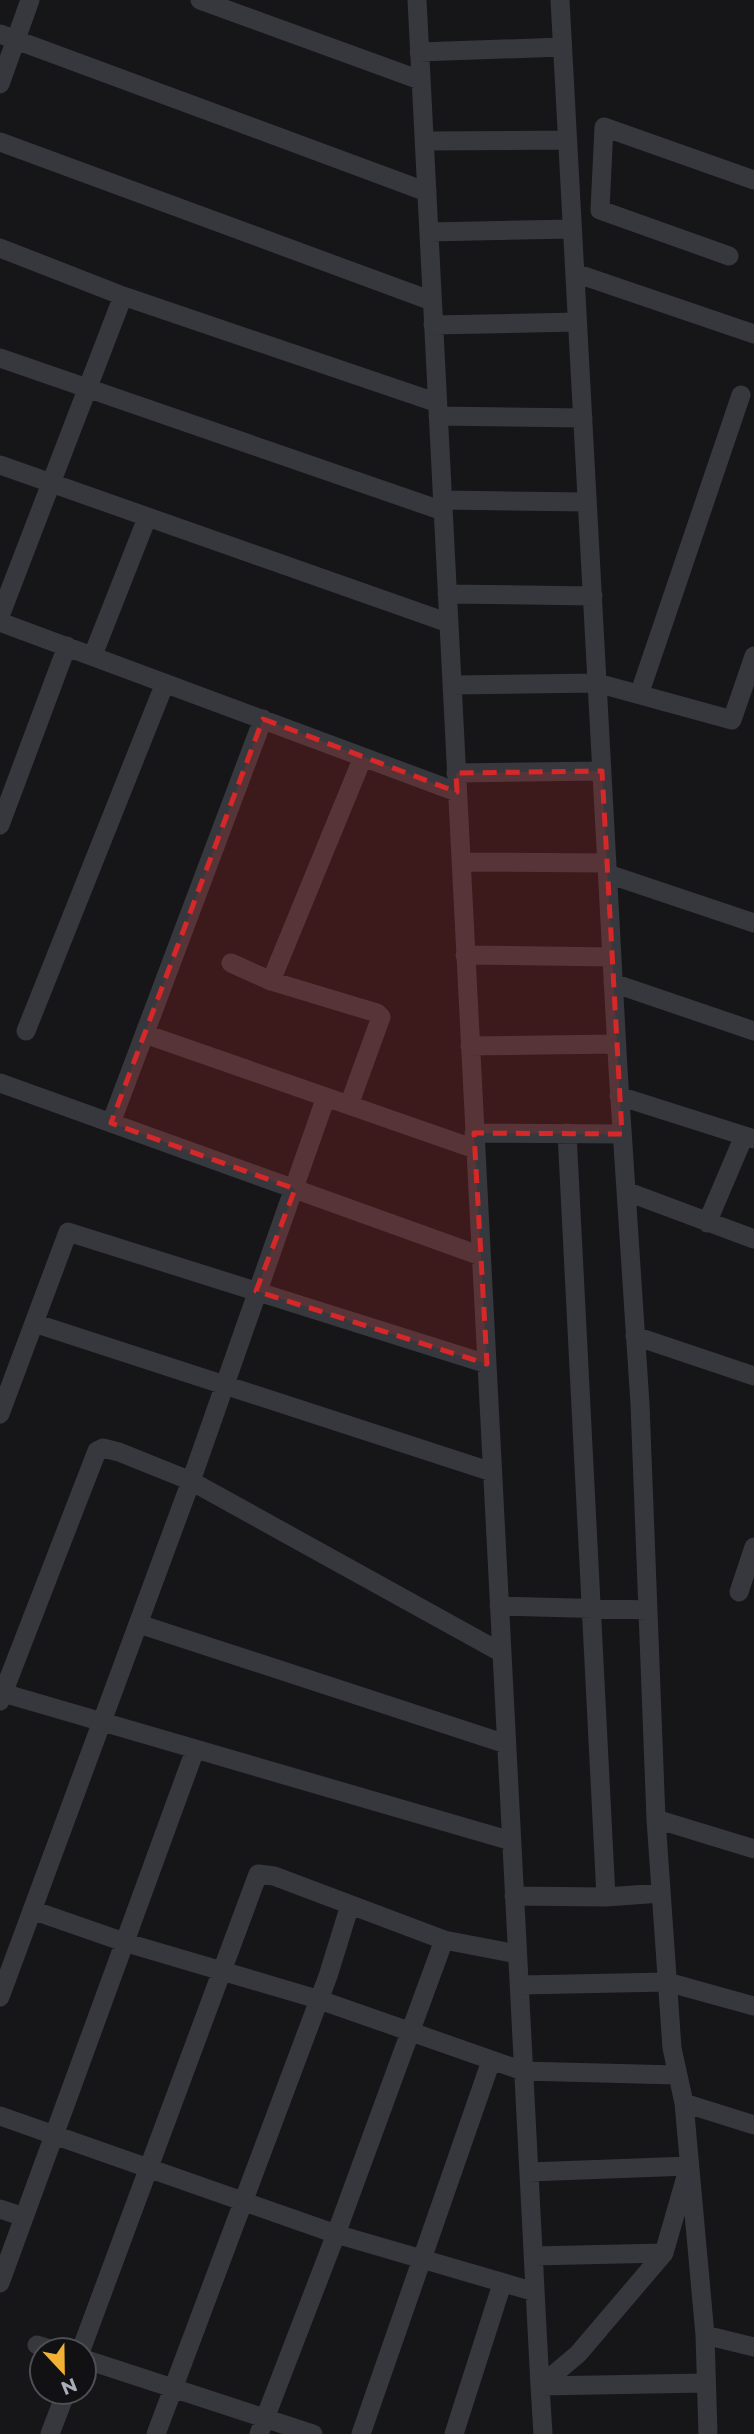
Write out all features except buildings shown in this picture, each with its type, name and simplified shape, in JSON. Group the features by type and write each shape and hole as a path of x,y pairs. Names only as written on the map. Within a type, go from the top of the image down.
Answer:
{"street":[{"path":"0,84 8,37 30,0"},
{"path":"200,0 420,80"},
{"path":"417,0 443,505 446,622 452,685 543,2434"},
{"path":"560,0 616,1044 628,1192 656,1819 672,2048 684,2103 705,2334 709,2434"},
{"path":"8,37 427,192"},
{"path":"419,52 562,47"},
{"path":"729,256 600,210 604,127 754,180"},
{"path":"424,141 567,140"},
{"path":"0,142 432,301"},
{"path":"429,232 572,229"},
{"path":"0,248 123,296 436,409 583,418"},
{"path":"575,273 754,334"},
{"path":"0,616 123,296"},
{"path":"433,324 578,322"},
{"path":"0,358 86,389 443,505 587,502"},
{"path":"640,692 741,395"},
{"path":"0,466 446,622"},
{"path":"93,655 147,518"},
{"path":"447,594 593,596"},
{"path":"0,622 363,757 457,783 602,771"},
{"path":"0,825 67,646"},
{"path":"452,685 597,683 640,692 732,720 754,656"},
{"path":"26,1031 164,683"},
{"path":"111,1123 263,719"},
{"path":"271,981 363,757"},
{"path":"461,862 607,869 754,923"},
{"path":"465,955 612,957"},
{"path":"231,963 271,981 377,1013 381,1017 349,1105"},
{"path":"613,983 754,1031"},
{"path":"145,1034 349,1105 475,1141 567,1133 622,1134"},
{"path":"470,1046 616,1044"},
{"path":"0,1083 481,1256"},
{"path":"620,1096 749,1137 707,1223"},
{"path":"0,1997 191,1481 326,1097"},
{"path":"567,1133 606,1897"},
{"path":"628,1192 754,1239"},
{"path":"0,1414 68,1232 487,1364"},
{"path":"34,1323 492,1472"},
{"path":"635,1336 754,1376"},
{"path":"502,1653 191,1481 103,1448 97,1451 1,1697 103,1723 511,1841"},
{"path":"739,1592 754,1547"},
{"path":"499,1606 648,1610"},
{"path":"139,1623 506,1744"},
{"path":"0,2283 127,1943 195,1750"},
{"path":"656,1819 754,1849"},
{"path":"86,2336 258,1874 274,1876 444,1940 517,1954"},
{"path":"514,1896 606,1897 661,1893"},
{"path":"156,2434 244,2202 350,1905"},
{"path":"32,1910 127,1943 317,1999 523,2071 677,2075"},
{"path":"262,2426 337,2234 444,1940"},
{"path":"521,1985 667,1982 754,2006"},
{"path":"361,2434 491,2061"},
{"path":"684,2103 754,2125"},
{"path":"0,2116 337,2234 502,2284 535,2291"},
{"path":"529,2172 689,2166"},
{"path":"540,2386 578,2354 664,2253 689,2166"},
{"path":"0,2209 24,2217"},
{"path":"533,2256 664,2253"},
{"path":"454,2434 502,2284"},
{"path":"705,2334 754,2347"},
{"path":"98,2364 173,2389 262,2426 313,2434"},
{"path":"540,2386 706,2383"},
{"path":"50,2434 61,2406"}],"highlighted area":[{"path":"263,719 457,792 456,773 602,771 622,1134 474,1133 487,1364 256,1291 295,1189 111,1123"}]}
